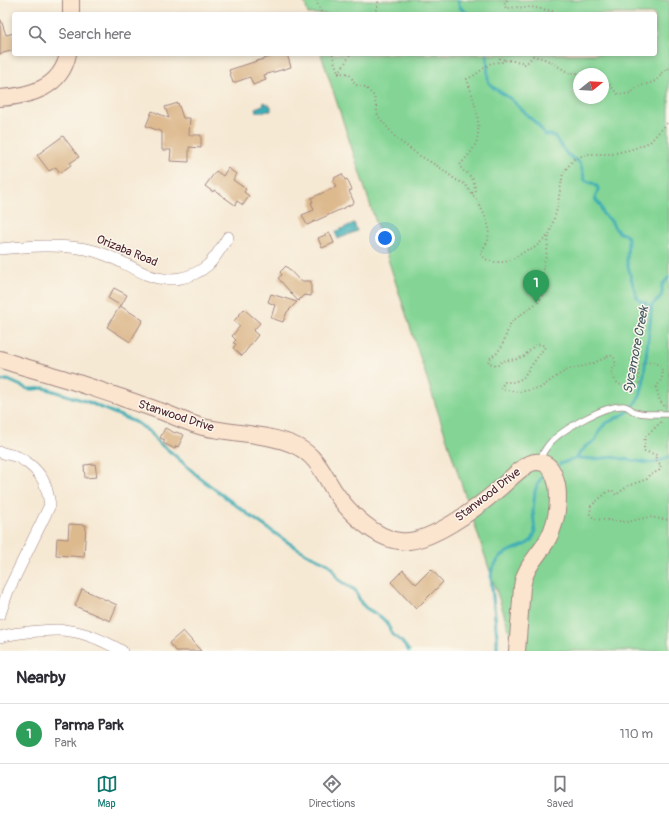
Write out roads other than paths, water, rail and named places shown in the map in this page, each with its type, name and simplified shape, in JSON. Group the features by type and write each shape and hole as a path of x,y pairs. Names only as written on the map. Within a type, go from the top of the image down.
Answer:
{"main road":[{"path":"71,0 71,12"},
{"path":"0,98 25,95 54,81 61,73 67,56"},
{"name":"Stanwood Drive","path":"0,359 123,398 192,424 215,430 272,439 297,446 314,458 341,500 357,517 377,533 396,541 415,541 442,529 489,497 525,466 533,462 539,462"},
{"path":"517,651 522,582 529,566 549,538 558,504 557,486 553,472 547,465 539,462"}],"street":[{"name":"Orizaba Road","path":"0,249 54,246 86,249 107,256 149,275 159,278 174,279 191,275 204,268 214,258 228,238"},
{"path":"0,452 20,458 41,476 45,483 50,505 8,591 0,614"},
{"path":"0,637 23,631 72,631 90,636 122,651"}],"lane":[{"path":"539,462 544,451 552,440 575,424 600,411 617,406 628,406 635,412 669,414"}],"water":[{"path":"264,102 271,106 271,111 261,112 255,110 255,108 263,105"},
{"path":"354,223 357,231 338,239 335,232"}],"waterway":[{"path":"458,0 459,5 466,12"},
{"path":"487,56 489,83 511,99 538,125 545,135 555,137 566,153 579,162 585,180 597,186 598,190 595,199 601,206 603,214 620,233 625,234 628,238 627,262 633,285 637,297 641,302 646,303 651,310"},
{"name":"Sycamore Creek","path":"560,464 576,458 586,446 595,441 600,430 605,424 626,413 640,396 643,384 652,306 662,294 662,285 669,277"},
{"path":"0,381 8,380 28,389 44,388 88,402 137,423 151,433 160,444 200,478 249,515 289,543 332,567 338,579 355,590 361,603 366,608 381,617 386,622 393,635 401,641 409,651"},
{"path":"576,458 595,459 612,457 648,463 657,462 669,457"},
{"name":"Sycamore Creek","path":"497,651 491,577 492,569 500,557 532,540 535,533 533,511 535,491 543,475"}],"place":[{"name":"Parma Park","path":"536,303"}]}
